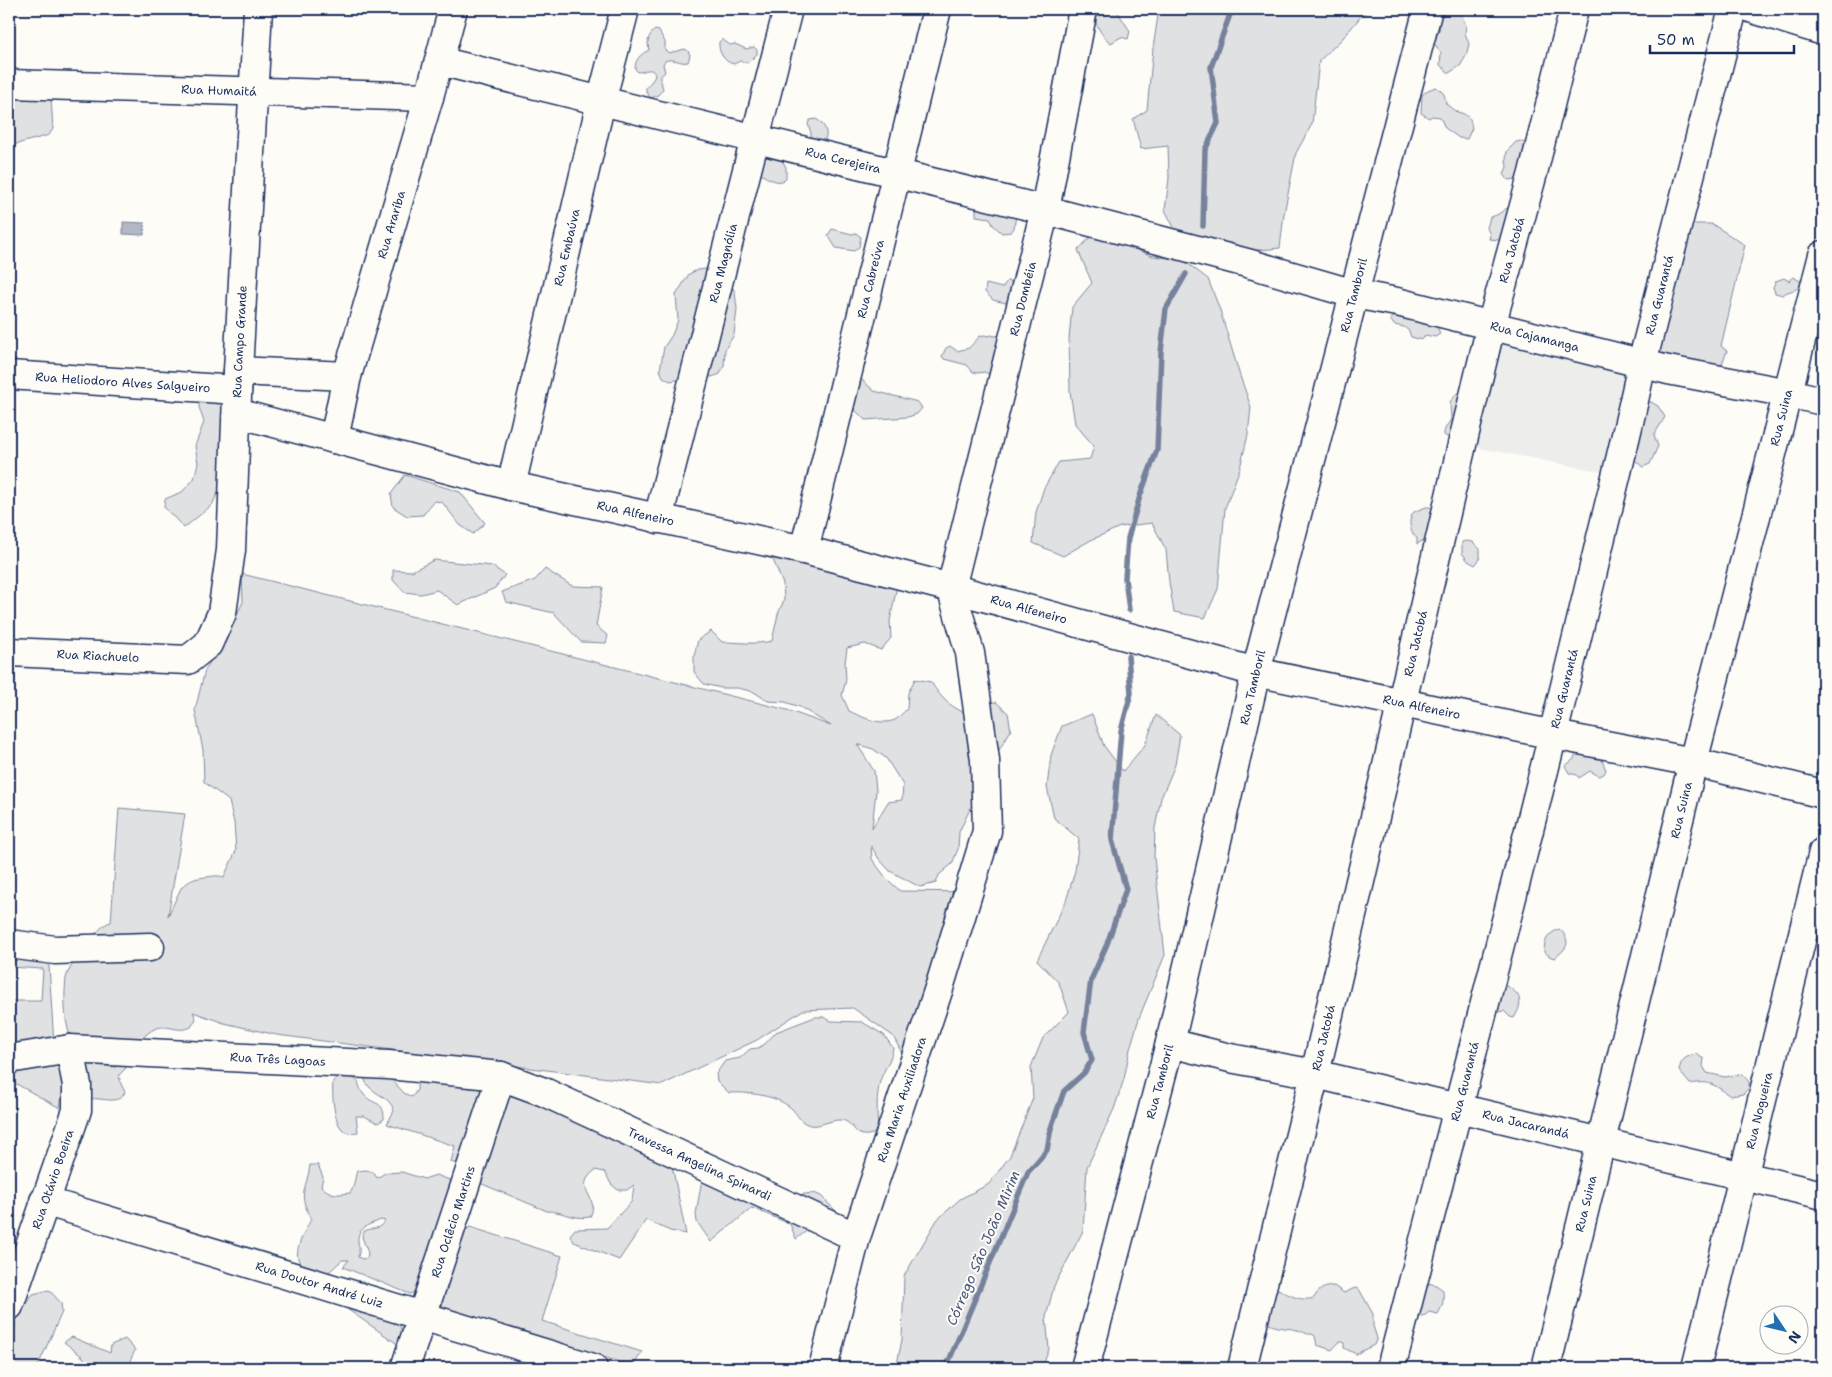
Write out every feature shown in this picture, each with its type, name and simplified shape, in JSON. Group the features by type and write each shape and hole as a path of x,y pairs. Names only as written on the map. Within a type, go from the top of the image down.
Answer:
{"street":[{"name":"Rua Campo Grande","path":"188,660 208,644 222,613 231,550 258,9"},
{"name":"Rua Araríba","path":"334,439 347,376 453,9"},
{"name":"Rua Embaúva","path":"511,486 601,102 625,9"},
{"name":"Rua Magnólia","path":"658,519 788,9"},
{"name":"Rua Cabreúva","path":"804,550 937,9"},
{"name":"Rua Dombéia","path":"950,588 1045,210 1083,9"},
{"name":"Rua Tamboril","path":"1085,1368 1170,1043 1256,672 1428,9"},
{"name":"Rua Jatobá","path":"1242,1368 1315,1074 1491,326 1533,173 1574,9"},
{"name":"Rua Guarantá","path":"1391,1368 1554,735 1642,363 1733,9"},
{"path":"1753,9 1823,31"},
{"name":"Rua Cerejeira","path":"439,61 1045,210 1247,263"},
{"name":"Rua Humaitá","path":"9,84 429,97"},
{"name":"Rua Suina","path":"1546,1368 1693,762 1823,255"},
{"name":"Rua Cajamanga","path":"1247,263 1354,294 1397,302 1668,370 1823,401"},
{"name":"Rua Heliodoro Alves Salgueiro","path":"9,375 238,391 347,376"},
{"name":"Rua Alfeneiro","path":"238,391 334,439 511,486 804,550 1256,672 1554,735 1693,762 1823,794"},
{"name":"Rua Maria Auxiliadora","path":"823,1368 856,1237 940,985 986,831 985,760 970,653 950,588"},
{"name":"Rua Riachuelo","path":"9,652 188,660"},
{"name":"Rua Nogueira","path":"1696,1368 1823,852"},
{"path":"9,944 55,950 150,947"},
{"name":"Rua Jacarandá","path":"1170,1043 1230,1058 1315,1074 1823,1195"},
{"name":"Rua Três Lagoas","path":"9,1058 70,1049 388,1065 501,1076 544,1092"},
{"name":"Rua Otávio Boeira","path":"9,1306 77,1110 77,1085 70,1049"},
{"name":"Rua Oclêcio Martins","path":"405,1368 501,1076"},
{"name":"Travessa Angelina Spinardi","path":"544,1092 856,1237"},
{"name":"Rua Doutor André Luiz","path":"44,1202 593,1368"}],"shaded area":[{"path":"1102,9 1118,9 1119,14 1130,31 1128,39 1121,37 1111,43 1103,35 1095,20"},
{"path":"1159,9 1371,9 1363,14 1342,39 1319,61 1312,124 1296,153 1284,214 1280,248 1249,251 1179,237 1165,210 1169,178 1168,146 1141,149 1133,119 1147,110"},
{"path":"1434,9 1467,9 1461,14 1466,25 1465,33 1469,44 1466,56 1460,66 1449,73 1440,65 1441,53 1434,43 1440,27 1434,16"},
{"path":"655,30 659,31 665,42 665,50 669,53 685,49 690,55 688,62 665,61 663,64 665,72 660,77 663,89 658,95 651,98 646,92 646,88 655,74 652,70 638,72 635,69 639,57 649,50 649,39"},
{"path":"722,39 730,45 735,44 746,49 754,47 757,50 757,54 748,63 740,61 734,64 730,63 721,53 719,42"},
{"path":"9,79 51,98 53,129 49,135 17,144 9,142"},
{"path":"1436,87 1444,94 1446,104 1470,119 1472,128 1467,139 1459,138 1445,128 1440,117 1432,116 1429,118 1421,113 1422,95"},
{"path":"816,119 822,123 825,129 824,142 811,141 808,124 810,120"},
{"path":"1520,141 1528,144 1517,183 1516,179 1508,180 1504,174 1507,167 1507,151 1516,142"},
{"path":"758,151 778,154 786,167 786,179 775,181 756,171"},
{"path":"979,205 1016,215 1014,228 1011,232 1002,233 993,225 990,218 976,216 976,208"},
{"path":"1511,206 1506,237 1498,240 1489,239 1490,235 1487,228 1490,217"},
{"path":"123,222 145,223 144,235 123,234"},
{"path":"1687,224 1712,224 1745,245 1721,346 1727,351 1719,371 1698,363 1655,352"},
{"path":"832,229 852,234 856,233 861,237 859,247 854,251 836,248 828,235"},
{"path":"1095,232 1153,256 1183,260 1208,279 1220,310 1251,407 1248,435 1240,468 1225,508 1218,589 1205,618 1174,612 1166,550 1152,523 1120,527 1091,540 1063,556 1033,543 1036,512 1044,488 1059,462 1090,459 1094,446 1075,424 1070,391 1069,339 1072,307 1092,283 1078,250"},
{"path":"714,268 727,277 735,292 737,309 734,335 725,349 724,366 720,374 712,377 704,376 670,381 663,377 660,370 664,347 672,335 678,320 676,295 689,274 697,270"},
{"path":"1794,277 1801,282 1798,288 1783,295 1775,293 1773,287 1776,281 1784,278 1789,281"},
{"path":"1007,281 1011,281 1012,287 1006,303 993,300 985,292 986,284 1002,288"},
{"path":"1396,313 1437,326 1440,334 1435,337 1425,335 1422,340 1411,337 1409,331 1404,327 1394,325 1390,319"},
{"path":"1499,333 1635,373 1608,473 1469,446"},
{"path":"1003,335 992,376 985,372 973,372 967,365 944,359 942,356 946,348 950,346 957,351 969,348 980,336"},
{"path":"859,377 874,391 918,402 922,408 917,414 908,417 865,420 842,397"},
{"path":"221,392 235,457 212,505 184,528 164,507 165,499 182,492 194,479 198,463 195,446 204,422 199,407 199,398"},
{"path":"1457,393 1461,394 1450,439 1444,435 1444,432 1451,419 1450,402"},
{"path":"1651,402 1658,406 1665,417 1654,435 1658,446 1650,464 1643,467 1633,458 1631,450 1639,448 1637,440 1642,403"},
{"path":"405,475 460,492 485,523 473,534 460,525 442,502 434,501 423,515 407,516 393,507 391,494"},
{"path":"1430,507 1433,510 1428,538 1417,544 1417,538 1411,530 1410,522 1414,512"},
{"path":"1462,542 1473,542 1480,549 1480,559 1475,565 1468,561 1462,553"},
{"path":"771,555 900,571 890,621 891,638 881,650 865,644 847,648 845,663 846,680 842,695 849,711 877,721 889,722 895,720 907,709 908,693 915,679 931,682 945,700 965,713 980,705 996,702 1008,713 1011,730 977,787 973,803 959,832 958,849 952,864 939,875 936,883 920,887 890,871 871,846 872,859 886,878 900,891 972,892 907,1063 893,1036 853,1008 803,1010 757,1040 662,1085 277,1035 224,1023 193,1012 196,1019 191,1027 179,1029 161,1027 148,1033 140,1041 70,1036 65,1008 68,972 92,937 106,924 111,922 119,808 185,814 168,916 181,888 196,879 216,876 224,877 236,851 234,823 229,801 204,782 203,750 195,710 205,670 227,635 243,602 242,574 787,710 831,726 800,707 785,702 768,701 754,692 738,688 721,688 704,684 694,672 694,656 698,640 711,631 722,642 753,643 772,641 778,614 784,600 783,584","holes":["857,744 873,749 886,758 903,785 902,800 888,802 872,828 876,790 874,771"]},
{"path":"434,560 492,566 505,575 495,588 458,605 437,590 421,594 404,592 393,580 393,570 412,571"},
{"path":"545,569 572,586 603,587 596,626 608,636 606,643 581,642 554,613 506,602 502,592 535,580"},
{"path":"1092,714 1104,746 1123,771 1145,745 1156,715 1180,735 1175,765 1161,798 1155,828 1154,858 1165,955 1139,1018 1124,1079 1114,1109 1087,1167 1083,1231 1054,1286 1046,1317 1049,1349 1042,1368 896,1368 902,1340 904,1276 937,1220 960,1199 989,1184 1010,1156 1033,1098 1031,1067 1043,1038 1069,1012 1059,983 1037,960 1066,901 1075,871 1079,839 1054,818 1047,787 1051,755 1062,726"},
{"path":"1577,753 1604,756 1602,760 1606,770 1604,774 1599,776 1590,771 1579,778 1577,775 1569,773 1565,766 1573,760"},
{"path":"1559,929 1563,932 1567,943 1555,958 1544,952 1544,948 1547,938"},
{"path":"9,951 45,961 49,966 54,1044 9,1049 9,1001 41,1001 43,969 9,967"},
{"path":"1503,984 1517,994 1519,998 1519,1006 1514,1018 1504,1011 1496,1013"},
{"path":"815,1017 823,1017 831,1021 862,1022 884,1035 893,1048 880,1081 877,1106 878,1132 870,1135 859,1134 850,1124 841,1120 819,1125 807,1124 791,1108 778,1100 753,1094 729,1093 717,1081 716,1074 725,1061 740,1058 750,1049 758,1048 765,1044 776,1032"},
{"path":"1696,1054 1704,1059 1703,1066 1707,1073 1725,1077 1742,1074 1749,1082 1749,1088 1743,1094 1730,1096 1712,1084 1690,1084 1679,1071 1684,1059"},
{"path":"55,1062 62,1071 63,1077 60,1108 9,1080 9,1069"},
{"path":"86,1064 116,1067 119,1064 124,1064 126,1068 119,1075 125,1092 122,1096 114,1100 90,1099"},
{"path":"349,1076 358,1081 362,1093 381,1106 384,1113 384,1119 378,1123 364,1116 356,1116 358,1132 351,1133 344,1131 339,1125 335,1113 333,1092 333,1081"},
{"path":"368,1076 391,1079 404,1093 412,1097 417,1090 417,1080 483,1086 462,1166 451,1162 455,1146 387,1124 394,1111 392,1105 370,1088 364,1078"},
{"path":"509,1089 648,1145 653,1143 668,1146 686,1234 670,1231 646,1220 619,1260 574,1242 570,1235 575,1229 607,1228 632,1201 634,1185 627,1190 618,1190 611,1184 605,1172 595,1170 588,1177 586,1183 592,1209 590,1217 584,1218 547,1211 475,1181 503,1095"},
{"path":"310,1165 318,1165 323,1177 321,1186 331,1193 337,1194 350,1193 357,1171 366,1170 373,1172 377,1178 385,1173 402,1172 424,1179 436,1175 455,1182 414,1292 410,1294 343,1267 349,1260 342,1260 329,1272 321,1275 308,1270 301,1264 298,1258 299,1245 311,1219 303,1197","holes":["381,1220 385,1221 379,1227 363,1232 362,1237 368,1253 367,1258 362,1259 358,1257 358,1236 362,1229"]},
{"path":"703,1173 788,1196 814,1193 821,1196 838,1213 838,1231 808,1230 796,1239 790,1224 752,1208 711,1242 697,1222 696,1214"},
{"path":"470,1227 562,1256 542,1321 642,1352 633,1366 444,1309 441,1300 466,1230"},
{"path":"1428,1283 1436,1285 1443,1290 1441,1308 1438,1314 1429,1312 1423,1317 1415,1316 1420,1286"},
{"path":"1334,1286 1344,1293 1355,1288 1359,1289 1373,1314 1373,1326 1377,1338 1374,1345 1356,1354 1344,1348 1344,1343 1340,1341 1332,1350 1317,1345 1315,1336 1312,1334 1277,1327 1266,1322 1274,1290 1278,1289 1295,1297 1309,1299 1314,1298 1322,1289"},
{"path":"49,1290 61,1303 62,1312 37,1368 9,1368 9,1347 18,1315 33,1294"},
{"path":"347,1309 397,1323 401,1330 399,1345"},
{"path":"72,1337 110,1353 111,1345 125,1339 135,1350 127,1368 91,1368 83,1357 64,1342"}],"waterway":[{"name":"Córrego São João Mirim","path":"1203,226 1205,150 1218,123 1211,67 1232,9"},
{"name":"Córrego São João Mirim","path":"1129,610 1125,578 1128,538 1140,496 1157,450 1161,352 1166,309 1186,274"},
{"name":"Córrego São João Mirim","path":"946,1368 1028,1172 1047,1150 1051,1128 1064,1091 1084,1073 1092,1060 1084,1032 1091,980 1107,944 1126,889 1112,840 1121,731 1131,693 1128,656"}]}
